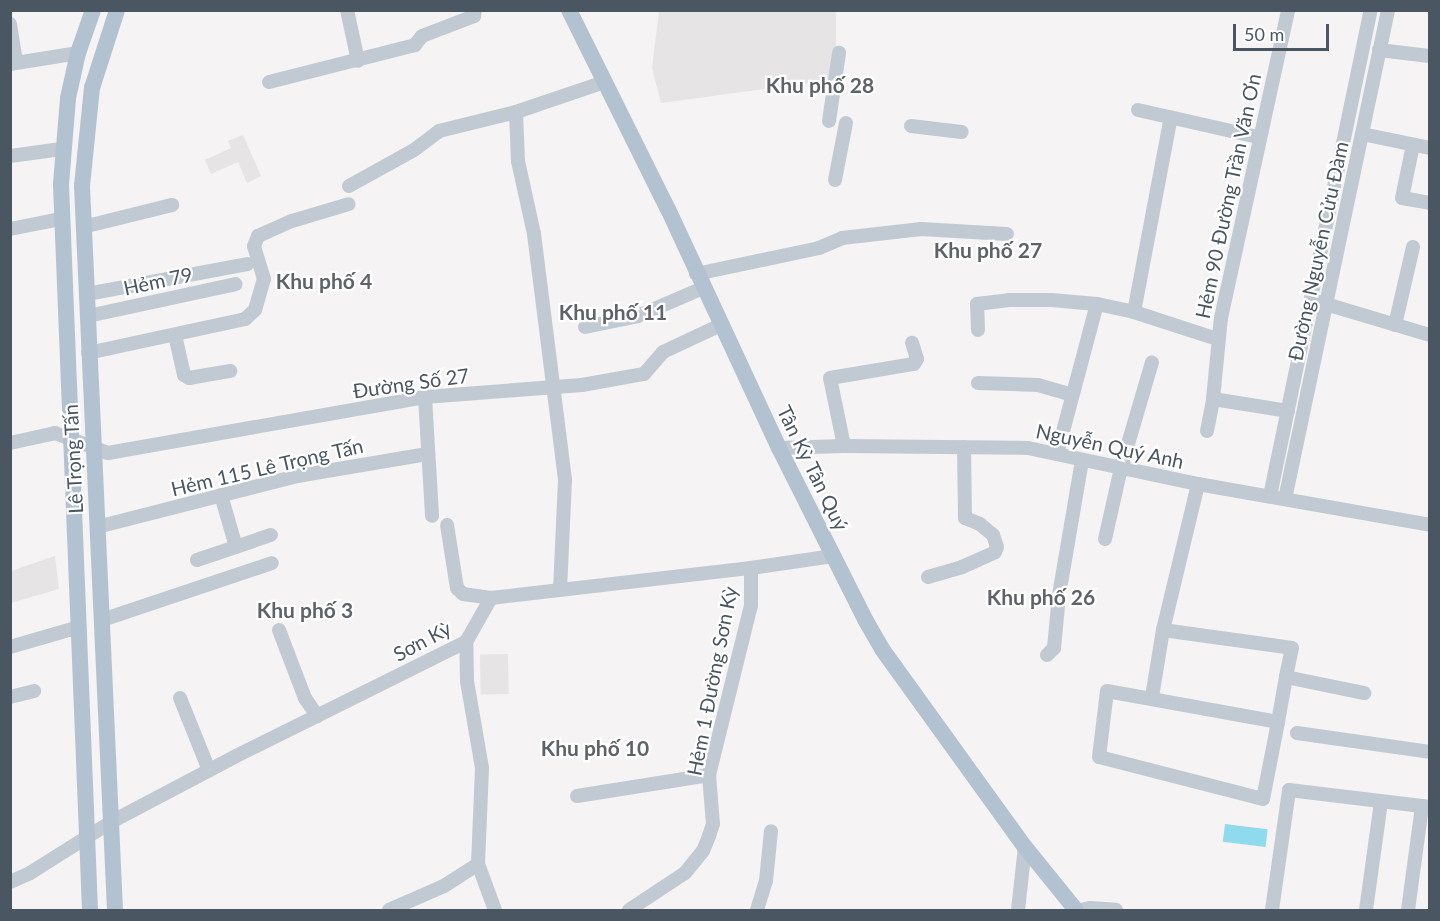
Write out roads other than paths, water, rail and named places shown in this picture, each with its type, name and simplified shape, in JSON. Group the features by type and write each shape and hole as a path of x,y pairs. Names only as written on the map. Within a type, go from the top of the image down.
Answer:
{"main road":[{"name":"Lê Trọng Tấn","path":"90,910 89,837 61,219 62,150 68,98 78,53 93,10"},
{"name":"Lê Trọng Tấn","path":"115,910 83,227 84,151 92,88 117,10"},
{"name":"Tân Kỳ Tân Quý","path":"569,10 779,448 832,556 882,649 1025,846 1078,910"}],"street":[{"path":"347,10 358,61"},
{"name":"Hẻm 90 Đường Trần Văn Ơn","path":"1207,431 1213,399 1217,339 1258,137 1288,10"},
{"name":"Đường Nguyễn Cửu Đàm","path":"1270,496 1371,10"},
{"name":"Đường Nguyễn Cửu Đàm","path":"1286,499 1388,10"},
{"path":"269,82 415,45 422,36 475,13"},
{"path":"10,24 13,64 78,53"},
{"path":"1379,50 1430,56"},
{"path":"829,121 839,53"},
{"path":"349,186 414,150 439,131 516,112 604,82"},
{"path":"1138,110 1258,137"},
{"path":"516,112 518,161 534,234 565,480 560,590"},
{"path":"1134,312 1171,117"},
{"path":"835,180 846,123"},
{"path":"911,126 963,132"},
{"path":"1362,134 1430,148"},
{"path":"1413,145 1402,198 1430,203"},
{"path":"10,156 62,150"},
{"path":"88,353 245,320 255,310 264,279 254,246 258,236 292,221 349,204"},
{"path":"83,227 172,205"},
{"path":"10,230 61,219"},
{"path":"585,327 638,316 700,281 819,248 842,238 921,229 1007,234"},
{"path":"1395,325 1413,247"},
{"path":"87,294 247,264"},
{"name":"Hẻm 79","path":"88,316 236,284"},
{"path":"1311,298 1326,306 1430,335"},
{"path":"978,330 977,304 1009,300 1097,304 1134,312 1217,339"},
{"path":"1057,454 1097,304"},
{"name":"Đường Số 27","path":"10,443 55,433 108,453 425,397 553,388 644,374 663,352 721,325"},
{"path":"175,335 183,375 189,378 230,371"},
{"path":"844,446 830,378 914,364 917,359 912,343"},
{"path":"1105,539 1121,468 1152,362"},
{"path":"978,383 1038,385 1073,395"},
{"path":"425,397 432,516"},
{"path":"1213,399 1288,411"},
{"name":"Nguyễn Quý Anh","path":"779,448 844,446 1028,448 1198,484 1430,525"},
{"path":"928,577 962,567 995,552 997,547 993,535 980,524 965,518 964,447"},
{"name":"Hẻm 115 Lê Trọng Tấn","path":"97,527 297,476 427,454"},
{"path":"1047,655 1054,648 1059,595 1082,460"},
{"path":"1152,697 1163,630 1198,484"},
{"path":"221,495 237,547"},
{"path":"447,525 457,588 463,594 492,598 751,568 832,556"},
{"path":"197,560 271,535"},
{"path":"102,620 272,563"},
{"name":"Hẻm 1 Đường Sơn Kỳ","path":"629,910 685,873 703,851 709,836 713,824 710,775 751,605 751,568"},
{"name":"Sơn Kỳ","path":"10,882 30,873 111,822 209,770 466,642 492,598"},
{"path":"10,647 79,627"},
{"path":"279,630 305,698 317,716"},
{"path":"1163,630 1292,648 1286,677 1278,722 1263,799 1099,757 1107,691 1152,697 1278,722"},
{"path":"466,642 467,681 482,768 478,864 495,910"},
{"path":"1286,677 1364,693"},
{"path":"10,697 34,691"},
{"path":"180,698 209,770"},
{"path":"1297,733 1430,752"},
{"path":"578,795 710,775"},
{"path":"1272,910 1289,790 1426,806 1408,910"},
{"path":"1366,910 1381,802"},
{"path":"757,910 766,881 771,831"},
{"path":"1018,910 1025,846"},
{"path":"389,910 444,886 478,864"},
{"path":"1078,910 1090,908 1116,910"}],"water":[{"path":"1225,824 1268,829 1265,847 1223,842"}],"district":[{"name":"Khu phố 28","path":"820,85"},
{"name":"Khu phố 27","path":"988,250"},
{"name":"Khu phố 4","path":"324,281"},
{"name":"Khu phố 11","path":"613,312"},
{"name":"Khu phố 26","path":"1041,597"},
{"name":"Khu phố 3","path":"305,610"},
{"name":"Khu phố 10","path":"595,748"}]}
